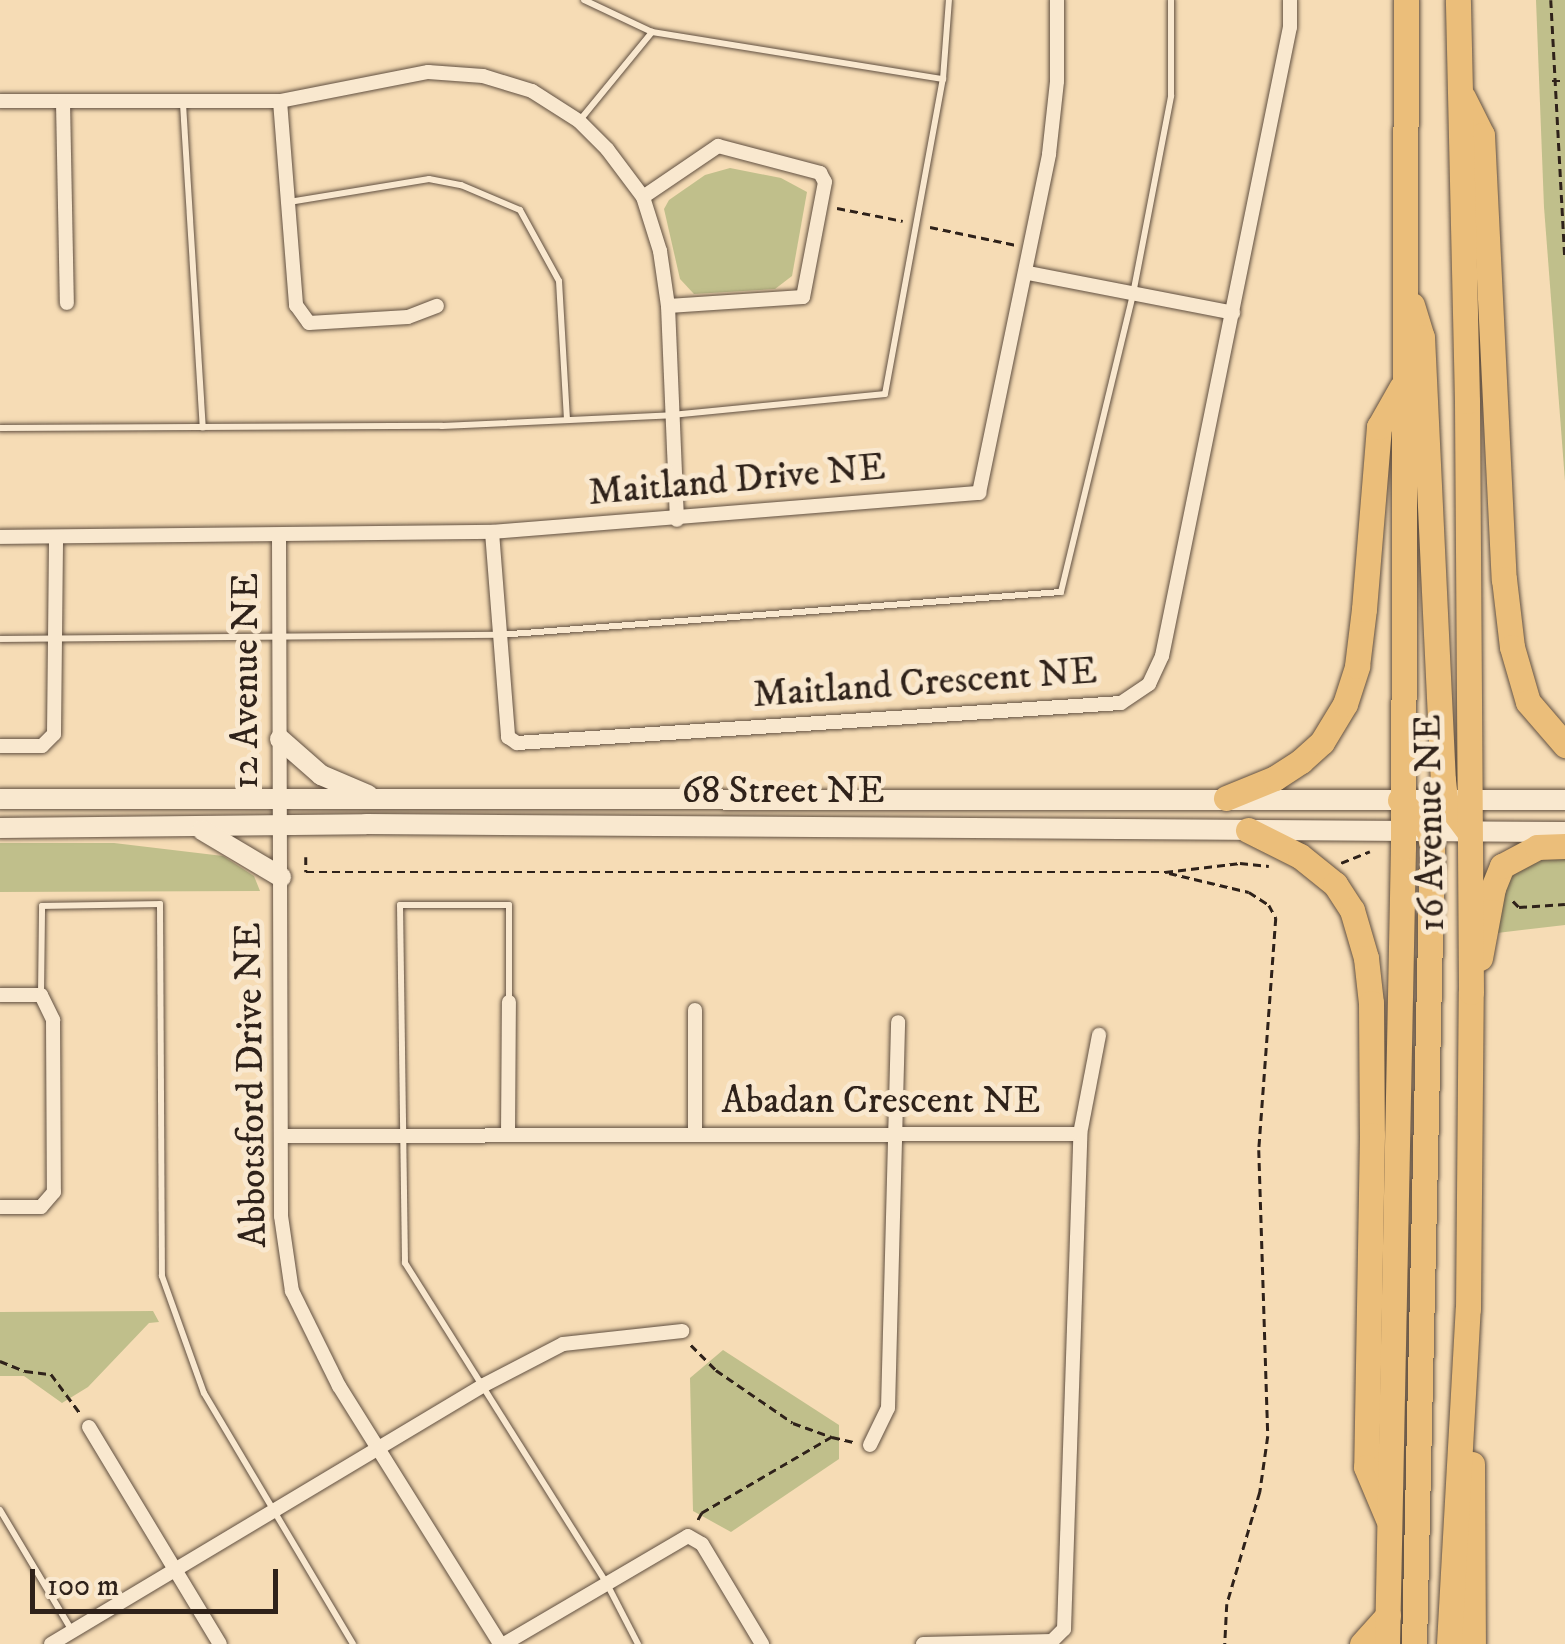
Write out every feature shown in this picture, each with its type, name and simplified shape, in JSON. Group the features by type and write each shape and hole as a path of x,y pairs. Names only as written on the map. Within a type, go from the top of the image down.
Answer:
{"highway":[{"name":"16 Avenue NE","path":"1387,1644 1402,832 1406,0"},
{"name":"16 Avenue NE","path":"1457,800 1467,401 1458,0"},
{"path":"1458,88 1482,136 1504,579 1512,647 1528,702 1565,745"},
{"path":"1404,276 1422,337 1432,605 1457,800 1468,831"},
{"path":"1226,798 1275,778 1301,761 1331,730 1345,704 1357,666 1380,427 1404,384"},
{"path":"1400,800 1429,832 1414,1644"},
{"path":"1248,830 1300,856 1335,884 1352,910 1366,958 1372,1003 1366,1467 1392,1529"},
{"name":"16 Avenue NE","path":"1449,1644 1462,1402 1471,992 1468,831"},
{"path":"1471,992 1502,866 1537,847 1565,846"},
{"path":"1462,1402 1475,1480 1473,1644"},
{"path":"1362,1644 1388,1616"}],"main road":[{"path":"280,738 321,775 379,799"},
{"name":"68 Street NE","path":"0,799 1565,800"},
{"name":"68 Street NE","path":"0,828 1565,832"},
{"path":"200,829 281,877"}],"street":[{"name":"Maitland Drive NE","path":"0,537 492,532 979,493 1028,273 1055,99 1056,0"},
{"name":"Maitland Crescent NE","path":"492,532 508,737 517,743 1121,703 1149,684 1162,656 1290,27 1290,0"},
{"path":"0,101 280,101 428,72 483,76 532,91 579,121 608,149 643,197 660,251 668,306 677,520"},
{"path":"280,101 296,305 309,322 408,317 437,306"},
{"path":"62,102 67,304"},
{"path":"643,197 718,146 820,172 824,182 803,297 668,306"},
{"path":"1028,273 1233,313"},
{"name":"12 Avenue NE","path":"279,535 281,827"},
{"path":"0,746 42,746 54,734 56,538"},
{"name":"Abbotsford Drive NE","path":"281,827 281,1216 292,1291 339,1386 502,1644"},
{"path":"0,995 41,995 52,1020 54,1192 40,1207 0,1208"},
{"path":"508,1135 510,1002"},
{"path":"695,1010 695,1135"},
{"path":"870,1445 888,1408 898,1022"},
{"path":"1080,1134 1099,1035"},
{"name":"Abadan Crescent NE","path":"281,1136 1080,1134 1064,1629 1052,1641 923,1644"},
{"path":"51,1644 382,1450 484,1385 564,1344 682,1331"},
{"path":"89,1427 220,1644"},
{"path":"502,1644 688,1536 702,1544 762,1644"}],"lane":[{"path":"584,0 652,32 943,80"},
{"path":"0,428 442,426 672,415 886,394 943,80 949,0"},
{"path":"0,638 498,635 1061,592 1133,294 1170,96 1171,0"},
{"path":"579,121 652,32"},
{"path":"182,101 203,427"},
{"path":"288,202 429,179 461,185 520,210 559,281 567,420"},
{"path":"41,995 42,906 160,904 162,1276 204,1393 354,1644"},
{"path":"510,1002 510,905 400,904 405,1263 606,1582 638,1644"},
{"path":"0,1510 72,1632"}],"path":[{"path":"1551,0 1552,81 1565,258"},
{"path":"1552,81 1565,81"},
{"path":"1332,870 1351,856 1373,850"},
{"path":"306,857 306,872 1164,872 1240,863 1272,866"},
{"path":"1164,872 1250,892 1269,905 1276,918 1259,1150 1268,1436 1260,1492 1227,1604 1225,1644"},
{"path":"1510,897 1519,907 1565,904"},
{"path":"682,1331 716,1370 794,1423 870,1445"},
{"path":"0,1361 25,1372 51,1374 89,1427"},
{"path":"688,1536 702,1513 832,1437"}],"shaded area":[{"path":"1536,0 1565,0 1565,481 1544,207"},
{"path":"730,168 781,178 807,192 792,276 775,289 694,294 680,279 664,209 669,200 705,175"},
{"path":"0,843 114,843 223,856 254,876 260,891 0,892"},
{"path":"1565,852 1565,925 1497,933 1500,893 1511,874 1538,856"},
{"path":"153,1311 159,1322 149,1323 88,1387 62,1403 24,1376 0,1376 0,1312"},
{"path":"723,1350 839,1425 839,1459 731,1532 693,1511 690,1378"}]}
